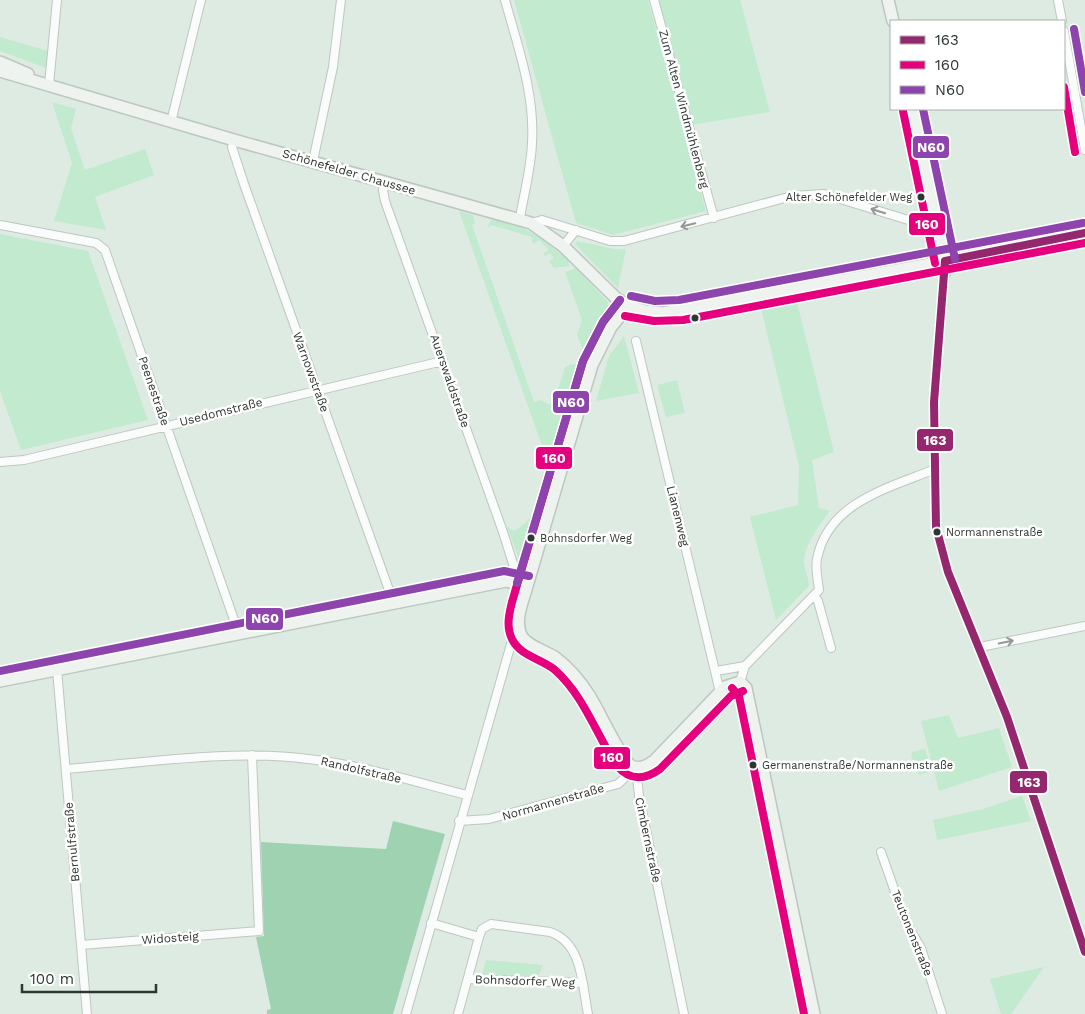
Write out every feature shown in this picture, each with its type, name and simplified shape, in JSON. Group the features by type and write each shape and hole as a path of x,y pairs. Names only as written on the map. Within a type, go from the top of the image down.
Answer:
{"street":[{"path":"47,84 57,0"},
{"path":"172,122 201,0"},
{"path":"313,161 333,67 341,0"},
{"path":"505,0 527,79 532,106 530,172 520,218"},
{"name":"Zum Alten Windmühlenberg","path":"654,0 714,218"},
{"path":"888,0 893,20"},
{"path":"1058,0 1062,20"},
{"path":"1065,37 1085,150"},
{"name":"Schönefelder Chaussee","path":"0,62 47,84"},
{"name":"Schönefelder Chaussee","path":"0,72 47,84 234,140 520,218 532,223 563,246 616,298 628,306"},
{"path":"913,110 945,261 944,274"},
{"name":"Warnowstraße","path":"234,140 232,148 394,604"},
{"name":"Auerswaldstraße","path":"385,181 383,190 385,201 443,361 514,567 515,582"},
{"path":"532,223 542,220 610,242 624,241 792,196 824,194 931,227 938,226"},
{"name":"Peenestraße","path":"0,225 101,245 105,250 239,634"},
{"path":"563,246 576,230"},
{"path":"406,1014 459,821 592,365 611,327 628,306 645,311 672,311 945,261 1085,233"},
{"name":"Lianenweg","path":"636,341 720,692"},
{"name":"Usedomstraße","path":"0,462 24,460 317,389 443,361"},
{"path":"814,1014 748,692 740,682 745,666 819,590 816,567 819,551 842,515 866,496 935,469"},
{"path":"0,682 506,582 515,582 527,586"},
{"path":"814,596 818,601 830,648"},
{"path":"518,621 523,639 555,657 575,676 589,695 626,760 636,767"},
{"path":"980,647 1083,626"},
{"path":"716,671 745,666"},
{"name":"Bernulfstraße","path":"57,670 87,1014"},
{"name":"Normannenstraße","path":"459,821 489,820 618,784 636,767 648,766 654,761 720,692 731,683 740,682"},
{"name":"Randolfstraße","path":"66,769 252,755 337,763 467,796"},
{"name":"Widosteig","path":"81,945 260,931 252,755"},
{"name":"Cimbernstraße","path":"636,767 639,796 684,1014"},
{"name":"Teutonenstraße","path":"882,852 906,923 921,948 942,1014"},
{"path":"431,923 479,937"},
{"name":"Bohnsdorfer Weg","path":"458,1014 482,929 492,924 558,934 574,950 588,1014"},
{"name":"Bohnsdorfer Weg","path":"468,978 582,983"}],"green space":[{"path":"514,0 648,0 706,211 613,235 576,223"},
{"path":"656,0 740,0 770,112 691,125"},
{"path":"0,37 48,51 46,68 0,51"},
{"path":"52,102 76,109 71,128 85,170 145,149 154,175 95,197 106,230 54,221 72,163"},
{"path":"459,211 473,215 475,223 472,225 534,402 540,400 569,414 552,474"},
{"path":"493,219 515,224 534,234 568,260 569,266 554,268 549,262 554,258 550,253 545,256 543,254 549,250 539,240 533,244 532,237 491,225 488,228 489,223"},
{"path":"0,234 88,251 148,420 21,450 0,391"},
{"path":"577,241 614,249 626,249 618,288 575,244"},
{"path":"576,268 608,302 607,315 587,359 577,335 582,320 565,272"},
{"path":"797,302 834,452 812,460 819,508 830,511 813,536 804,557 809,586 776,620 750,517 798,505 799,466 761,308"},
{"path":"624,336 639,393 596,401 609,356"},
{"path":"572,364 578,365 581,371 574,398 567,401 560,397 558,389 565,367"},
{"path":"677,380 685,413 666,417 657,385"},
{"path":"537,501 542,503 522,567 507,527 514,531 526,522 532,515"},
{"path":"949,715 958,738 999,728 1012,767 939,791 921,721"},
{"path":"925,749 933,771 919,775 911,755 912,752"},
{"path":"1022,796 1031,821 937,840 933,820 983,809"},
{"path":"393,821 445,834 393,1014 267,1014 267,1010 271,1009 256,937 264,936 261,842 386,849"},
{"path":"486,960 543,965 538,977 482,974"},
{"path":"1044,967 1011,1014 1001,1014 990,979"}],"transit line":[{"name":"N60","path":"1074,29 1085,92"},
{"name":"160","path":"1065,93 1075,152"},
{"name":"N60","path":"923,110 955,259"},
{"name":"160","path":"903,111 935,263"},
{"name":"N60","path":"631,296 655,301 679,300 1083,223"},
{"name":"163","path":"945,261 1085,233"},
{"name":"160","path":"625,316 654,321 683,320 1085,243"},
{"name":"163","path":"945,261 934,402 936,527 948,572 1007,717 1085,952"},
{"name":"160","path":"620,300 603,322 583,361 512,602 509,620 510,634 520,649 550,666 565,680 582,703 617,766 632,776 643,777 660,769 731,696 743,691"},
{"name":"N60","path":"517,583 583,361 603,322 620,300"},
{"name":"N60","path":"0,671 504,571 529,576"},
{"name":"160","path":"732,688 739,696 804,1014"}],"place":[{"name":"Alter Schönefelder Weg","path":"921,197"},
{"name":"Normannenstraße","path":"937,532"},
{"name":"Bohnsdorfer Weg","path":"531,538"},
{"name":"Germanenstraße/Normannenstraße","path":"753,765"}]}
